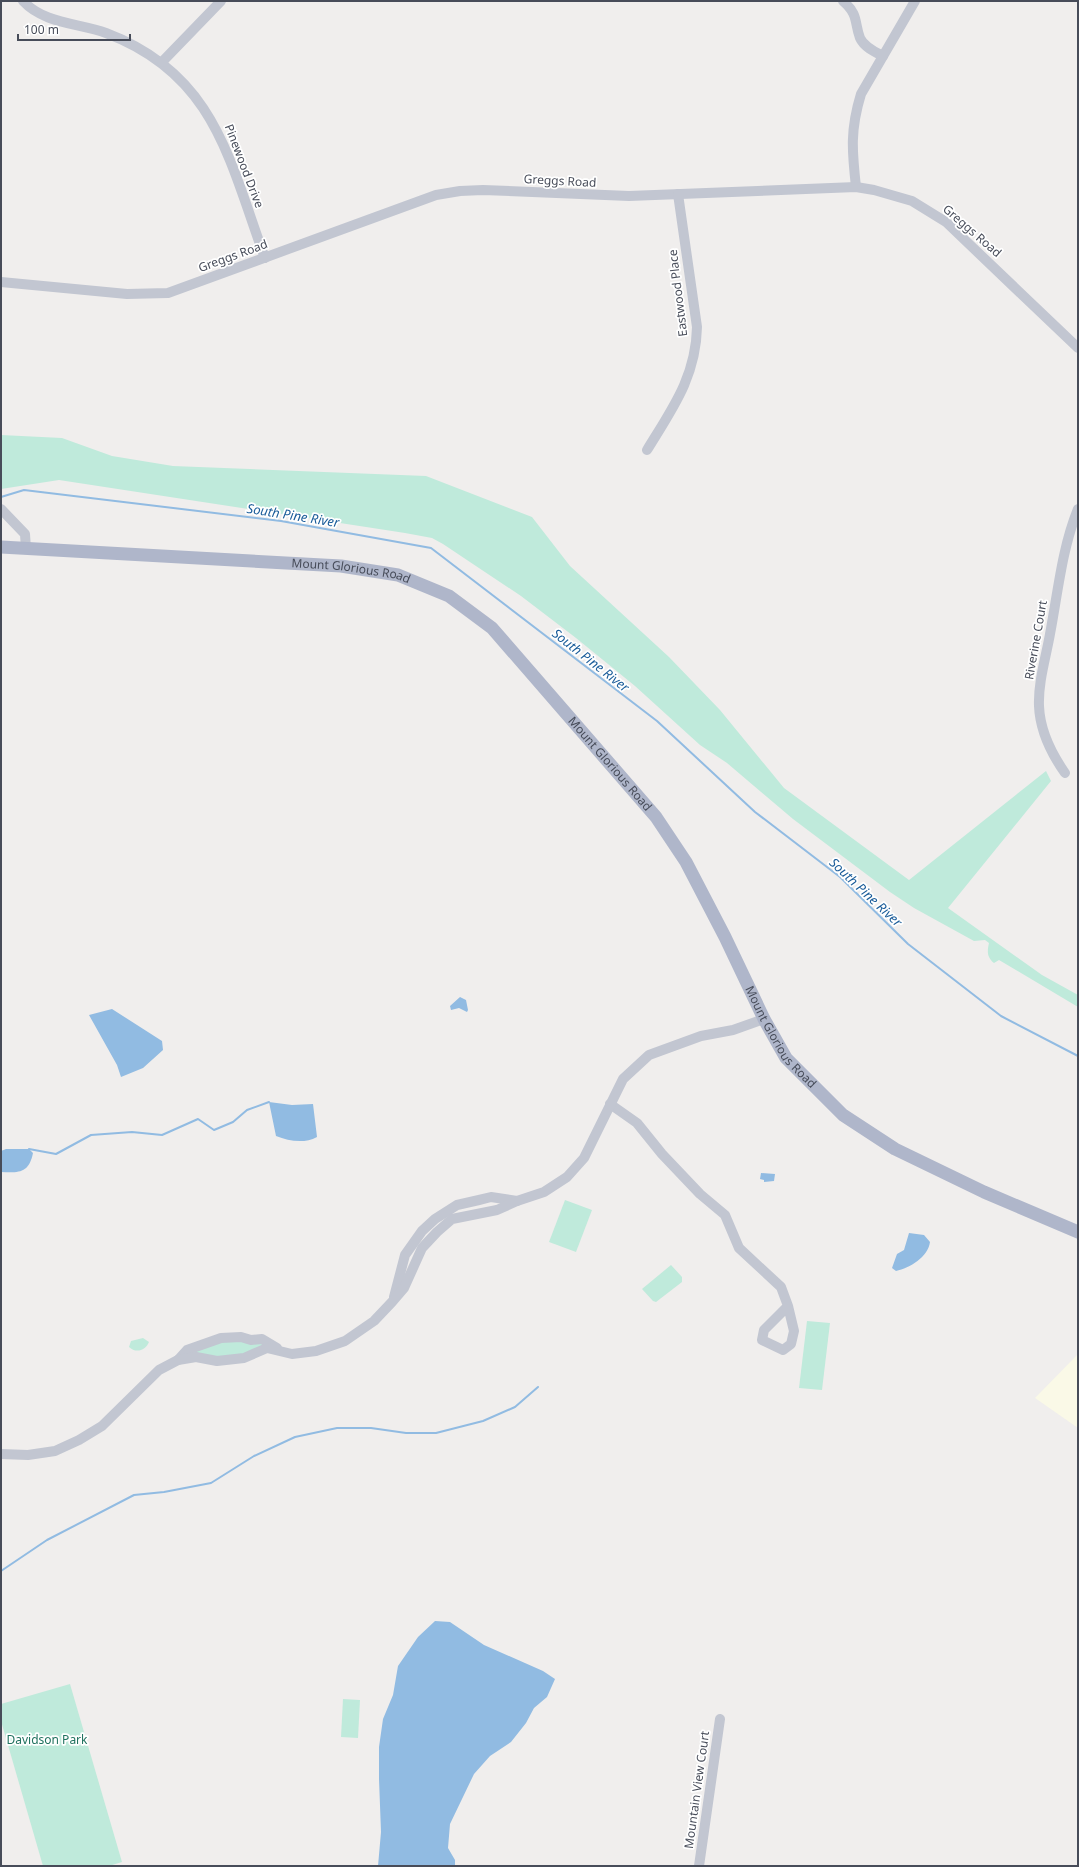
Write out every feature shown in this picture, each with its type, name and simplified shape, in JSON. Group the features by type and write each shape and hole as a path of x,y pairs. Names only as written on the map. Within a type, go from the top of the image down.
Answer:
{"main road":[{"name":"Mount Glorious Road","path":"1,547 341,566 398,575 449,596 492,628 657,819 686,862 725,937 764,1019 786,1058 843,1115 895,1149 984,1192 1078,1232"}],"street":[{"name":"Pinewood Drive","path":"23,1 29,8 50,19 106,33 134,45 162,62 196,97 209,114 221,137 266,258"},
{"path":"162,62 221,1"},
{"path":"843,1 850,7 856,18 861,39 870,49 883,56"},
{"path":"856,188 851,144 852,126 861,94 915,1"},
{"name":"Greggs Road","path":"1,282 127,294 168,293 436,195 460,191 483,190 609,196 856,188 880,191 912,201 946,222 1077,345"},
{"name":"Eastwood Place","path":"647,450 690,375 697,347 697,327 678,194"},
{"name":"Riverine Court","path":"1065,773 1049,748 1043,730 1039,706 1041,682 1066,546 1078,509"},
{"path":"3,512 25,534 26,549"},
{"path":"1,1454 28,1455 55,1451 79,1440 102,1426 159,1370 178,1360 196,1357 217,1361 244,1358 267,1348 292,1354 316,1351 345,1341 374,1321 392,1302 404,1288 422,1248 452,1219 497,1210 517,1201 544,1192 567,1177 584,1158 623,1079 649,1055 701,1036 733,1030 764,1019"},
{"path":"610,1104 637,1123 667,1160 700,1194 725,1215 739,1248 781,1287 788,1306"},
{"path":"392,1302 405,1255 422,1231 435,1219 457,1205 491,1197 517,1201"},
{"path":"422,1231 430,1240"},
{"path":"178,1360 187,1350 221,1338 241,1336 251,1340 262,1339 276,1346 280,1351"},
{"name":"Mountain View Court","path":"699,1866 720,1719"}],"shaded area":[{"path":"1078,1354 1078,1428 1035,1398"}],"green space":[{"path":"1,435 62,438 112,456 173,466 426,476 532,517 570,566 669,657 720,710 784,788 909,880 1046,771 1051,781 948,908 1042,975 1078,995 1078,1007 999,960 994,963 988,954 989,943 985,940 974,941 914,908 890,892 793,819 727,763 700,745 635,686 576,638 521,596 432,538 59,480 1,489"},
{"path":"565,1200 592,1210 576,1252 549,1242"},
{"path":"671,1265 682,1277 682,1282 656,1302 653,1301 642,1289"},
{"path":"807,1321 830,1323 822,1390 799,1388"},
{"path":"143,1338 149,1342 143,1349 138,1351 129,1347 131,1341"},
{"path":"221,1338 276,1346 217,1361 187,1350"},
{"name":"Davidson Park","path":"70,1684 122,1862 109,1866 43,1866 1,1721 1,1704"},
{"path":"343,1699 360,1700 358,1738 341,1737"}],"water":[{"path":"460,997 466,1000 467,1012 459,1008 451,1010 450,1006"},
{"path":"112,1009 162,1041 163,1050 143,1068 121,1077 117,1065 89,1015"},
{"path":"269,1102 292,1105 313,1104 317,1137 296,1141 276,1136"},
{"path":"6,1149 29,1149 33,1153 29,1165 18,1172 1,1172 1,1151"},
{"path":"761,1173 775,1174 774,1181 764,1182 764,1180 760,1179"},
{"path":"909,1233 924,1235 930,1242 929,1247 918,1261 896,1271 892,1268 897,1254 904,1250"},
{"path":"435,1621 450,1622 484,1645 543,1671 555,1679 547,1697 534,1708 526,1723 511,1742 490,1756 474,1774 450,1824 448,1848 455,1860 455,1866 378,1866 381,1832 379,1747 383,1719 393,1695 398,1666 418,1637"}],"waterway":[{"name":"South Pine River","path":"1,497 24,490 281,521 431,548 657,721 755,812 840,877 908,944 1001,1016 1078,1056"},
{"path":"29,1149 56,1154 91,1135 132,1132 162,1135 198,1119 214,1130 233,1122 247,1110 269,1102"},
{"path":"1,1571 47,1540 134,1495 164,1492 211,1483 254,1456 295,1437 337,1428 371,1428 406,1433 436,1433 483,1421 515,1407 538,1387"}]}
